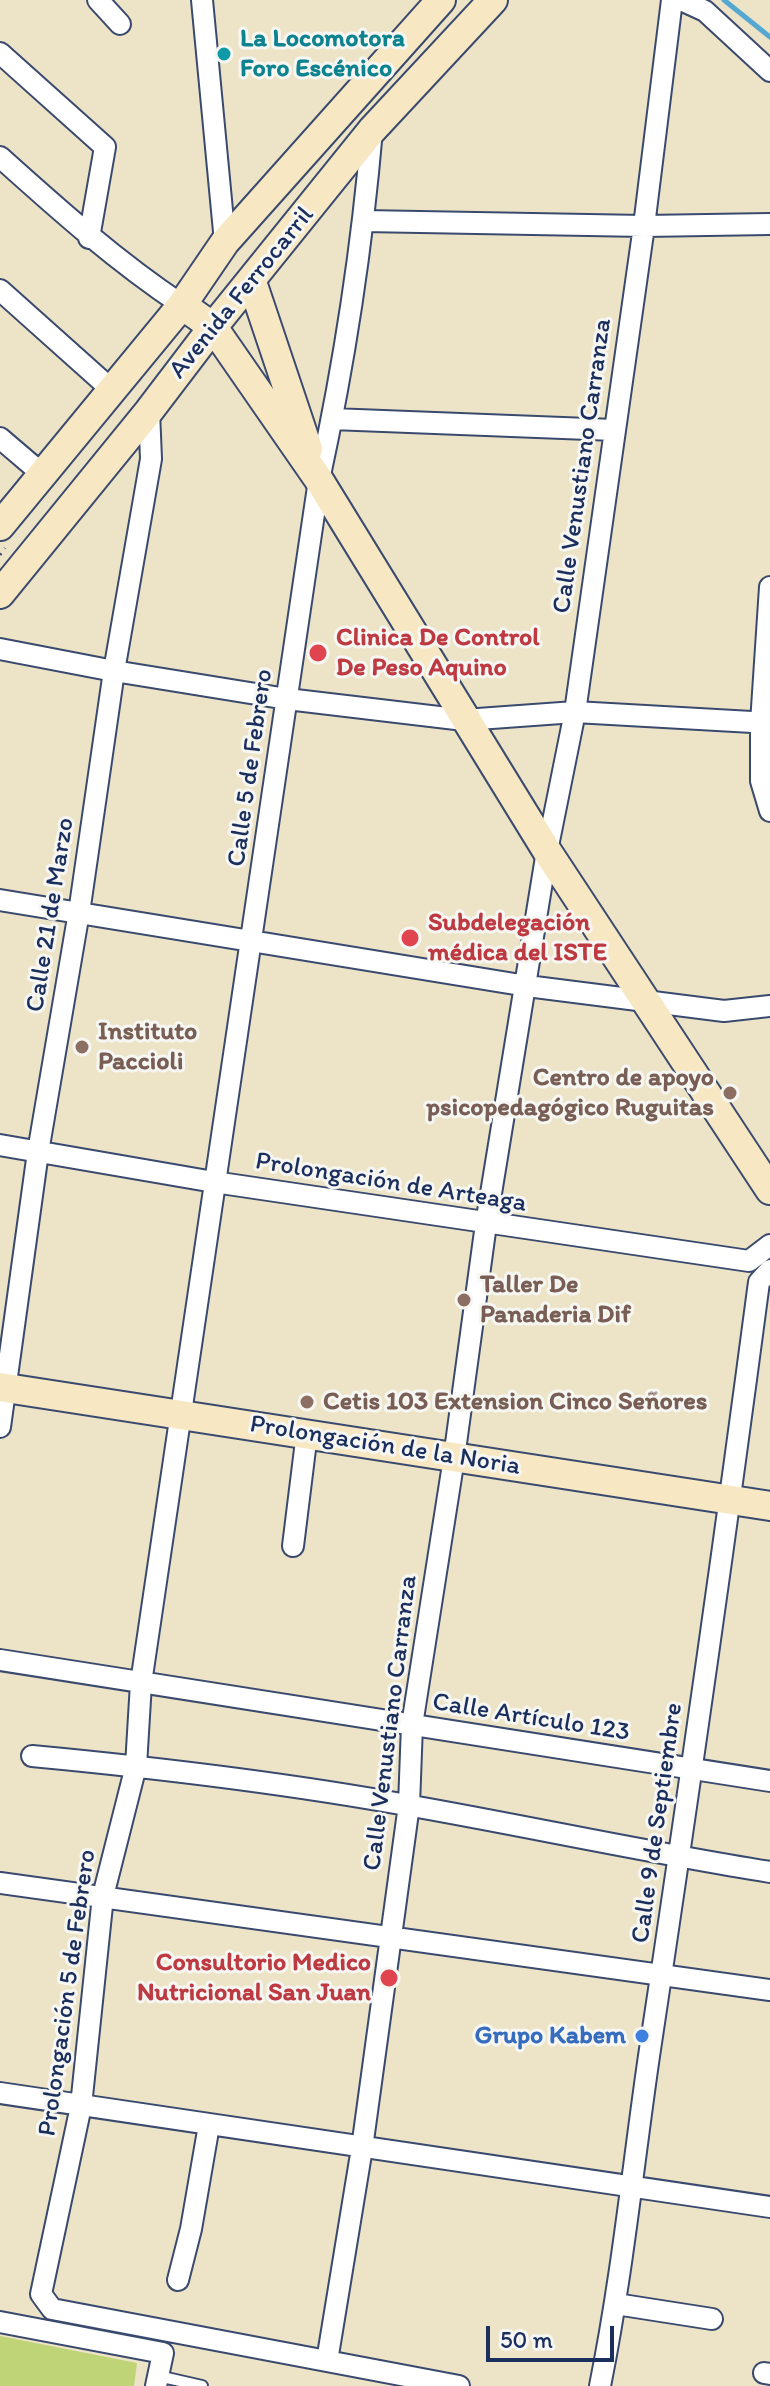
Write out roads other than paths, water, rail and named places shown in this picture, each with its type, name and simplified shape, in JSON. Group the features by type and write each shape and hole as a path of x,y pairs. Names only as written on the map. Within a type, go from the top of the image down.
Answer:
{"main road":[{"name":"Avenida Ferrocarril","path":"2,520 182,305 225,242 441,0"},
{"name":"Avenida Ferrocarril","path":"0,594 372,130 493,0"},
{"path":"252,282 319,480"},
{"path":"182,305 213,327 319,480 547,851 770,1190"},
{"name":"Prolongación de la Noria","path":"3,1388 770,1506"}],"street":[{"path":"98,0 120,24"},
{"path":"202,0 225,242"},
{"name":"Calle Venustiano Carranza","path":"327,2361 362,2148 409,1805 412,1725 454,1458 486,1224 547,851 575,712 644,226 672,0"},
{"path":"681,0 705,11 770,71"},
{"path":"0,53 105,147 89,238"},
{"name":"Calle 5 de Febrero","path":"180,1413 319,480 364,221 372,130"},
{"path":"0,157 89,238 182,305"},
{"path":"364,221 644,226 770,224"},
{"path":"0,290 113,391"},
{"name":"Calle 21 de Marzo","path":"0,1427 38,1152 151,459 149,411"},
{"path":"332,419 614,430"},
{"path":"0,438 41,473"},
{"path":"770,587 761,781 770,811"},
{"path":"0,649 287,699 464,720 575,712 765,723"},
{"path":"0,900 527,986 724,1011 770,1006"},
{"name":"Prolongación de Arteaga","path":"0,1145 214,1182 749,1261 770,1245"},
{"name":"Calle 9 de Septiembre","path":"600,2386 616,2304 630,2185 692,1771 759,1282 770,1270"},
{"name":"Prolongación 5 de Febrero","path":"180,1413 141,1683 136,1766 103,1896 81,2106 41,2294 52,2309 327,2361"},
{"path":"293,1546 307,1433"},
{"name":"Calle Artículo 123","path":"0,1660 770,1781"},
{"path":"32,1756 136,1766 409,1805 770,1872"},
{"path":"0,1883 770,1990"},
{"path":"0,2093 770,2207"},
{"path":"178,2280 191,2229 209,2125"},
{"path":"616,2304 712,2319"},
{"path":"0,2322 163,2353 157,2381"},
{"path":"327,2361 459,2386"}],"lane":[{"path":"157,2381 202,2386"}],"waterway":[{"path":"724,0 770,37"}],"place":[{"name":"La Locomotora Foro Escénico","path":"224,54"},
{"name":"Clinica De Control De Peso Aquino","path":"318,653"},
{"name":"Subdelegación médica del ISTE","path":"410,938"},
{"name":"Instituto Paccioli","path":"82,1047"},
{"name":"Centro de apoyo psicopedagógico Ruguitas","path":"730,1093"},
{"name":"Taller De Panaderia Dif","path":"464,1300"},
{"name":"Cetis 103 Extension Cinco Señores","path":"307,1402"},
{"name":"Consultorio Medico Nutricional San Juan","path":"389,1978"},
{"name":"Grupo Kabem","path":"642,2036"}]}
